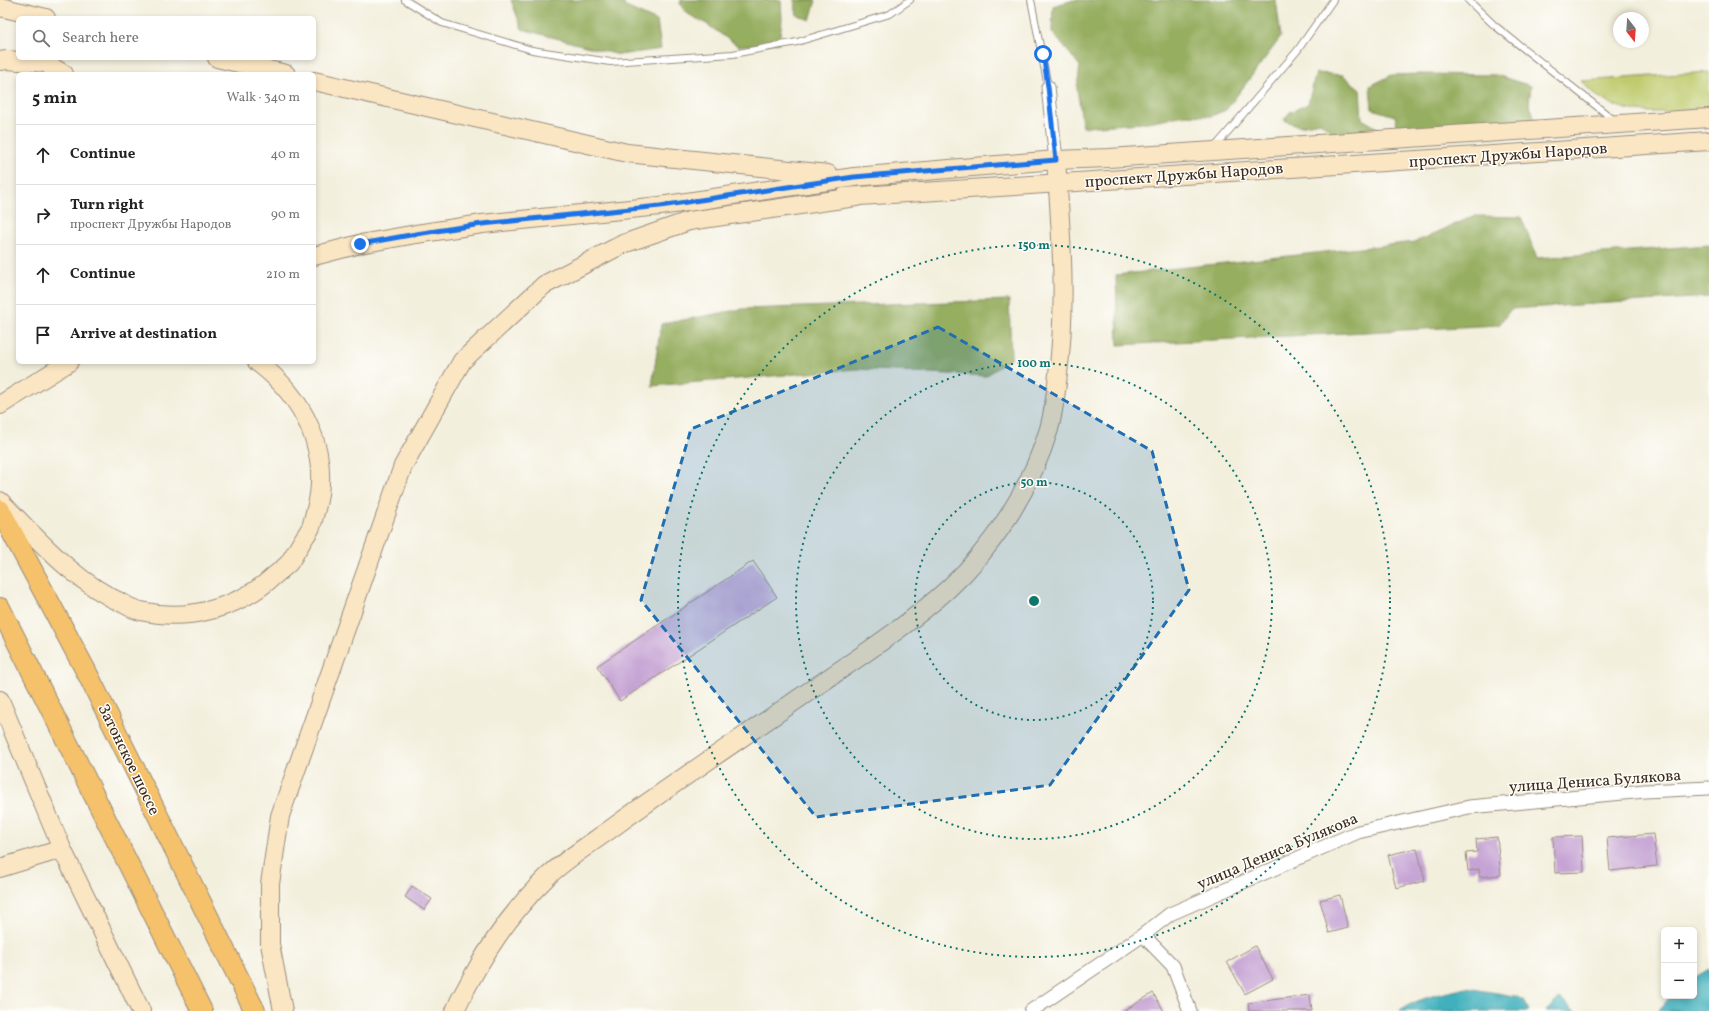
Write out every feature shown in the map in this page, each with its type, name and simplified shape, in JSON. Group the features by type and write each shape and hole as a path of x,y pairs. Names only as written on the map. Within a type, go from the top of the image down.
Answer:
{"main road":[{"path":"0,7 38,16"},
{"path":"0,61 7,60 46,63 61,72"},
{"path":"226,60 277,72"},
{"path":"316,80 627,154 854,177"},
{"name":"проспект Дружбы Народов","path":"854,177 1056,160 1109,158 1709,118"},
{"name":"проспект Дружбы Народов","path":"660,206 856,197 1058,182 1709,141"},
{"path":"455,1011 474,974 497,936 547,877 637,810 889,636 948,589 976,560 1001,527 1020,496 1037,460 1049,428 1056,390 1061,353 1063,310 1062,254 1056,160"},
{"path":"316,255 360,244 475,225 660,206 854,177"},
{"path":"283,1011 270,944 270,884 280,816 403,466 462,361 544,285 623,244 689,221 856,197"},
{"path":"0,405 47,373 65,364"},
{"path":"0,500 72,573 108,598 140,611 176,615 204,612 235,603 265,585 288,563 311,527 320,494 319,461 315,438 304,414 290,394 269,371 260,364"},
{"name":"Затонское шоссе","path":"0,510 86,671 255,1011"},
{"path":"0,608 202,1011"},
{"path":"0,700 62,849 141,1011"},
{"path":"0,868 62,849"}],"street":[{"path":"1048,87 1056,160"},
{"name":"улица Дениса Булякова","path":"1031,1011 1143,935 1170,914 1358,832 1469,807 1645,791 1709,788"},
{"path":"1143,935 1173,966 1190,1011"}],"lane":[{"path":"405,0 442,23 532,50 610,62 733,54 797,42 890,14 910,0"},
{"path":"1031,0 1048,87"},
{"path":"1212,150 1296,51 1333,0"},
{"path":"1468,0 1494,25 1620,125"}],"highlighted area":[{"path":"938,327 1152,451 1189,590 1050,785 816,817 641,600 691,429"}],"green space":[{"path":"511,0 624,0 624,6 657,21 661,49 619,55 522,29"},
{"path":"681,0 781,0 782,20 779,43 738,46 705,23 688,14 680,4"},
{"path":"794,0 816,0 810,20 797,15"},
{"path":"1074,0 1276,0 1281,37 1226,110 1211,116 1185,115 1142,123 1083,127 1077,89 1080,66 1052,32 1053,6"},
{"path":"1709,72 1709,108 1665,112 1638,111 1611,104 1591,91 1581,81"},
{"path":"1316,73 1343,75 1360,89 1362,119 1379,129 1378,136 1338,137 1320,122 1299,126 1284,120 1290,112 1308,104"},
{"path":"1392,75 1496,75 1531,86 1529,103 1536,122 1399,134 1395,116 1372,109 1370,86"},
{"path":"1474,216 1521,217 1537,258 1709,245 1709,297 1511,309 1499,325 1118,345 1116,275 1415,242"},
{"path":"1009,300 1011,358 986,376 857,369 652,386 661,324 743,309"}],"water":[{"path":"1709,969 1709,1011 1658,1011 1668,999 1697,999 1697,976"},
{"path":"1467,988 1515,996 1525,1001 1529,1011 1399,1011 1423,999"},
{"path":"1560,998 1575,1011 1546,1011"}],"building":[{"path":"753,561 777,597 620,701 597,666"},
{"path":"1653,834 1657,866 1610,871 1607,838"},
{"path":"1582,836 1584,872 1555,873 1553,837"},
{"path":"1497,837 1501,875 1479,877 1479,869 1468,871 1466,853 1477,852 1476,839"},
{"path":"1417,848 1425,881 1396,888 1388,855"},
{"path":"412,886 432,899 424,910 405,897"},
{"path":"1340,895 1348,928 1329,933 1320,900"},
{"path":"1255,946 1273,979 1245,994 1227,962"},
{"path":"1153,993 1164,1011 1124,1011"},
{"path":"1310,995 1312,1011 1249,1011 1248,1003"}],"route":[{"path":"360,244 482,224 660,206 854,177 1056,160 1043,54"}]}
